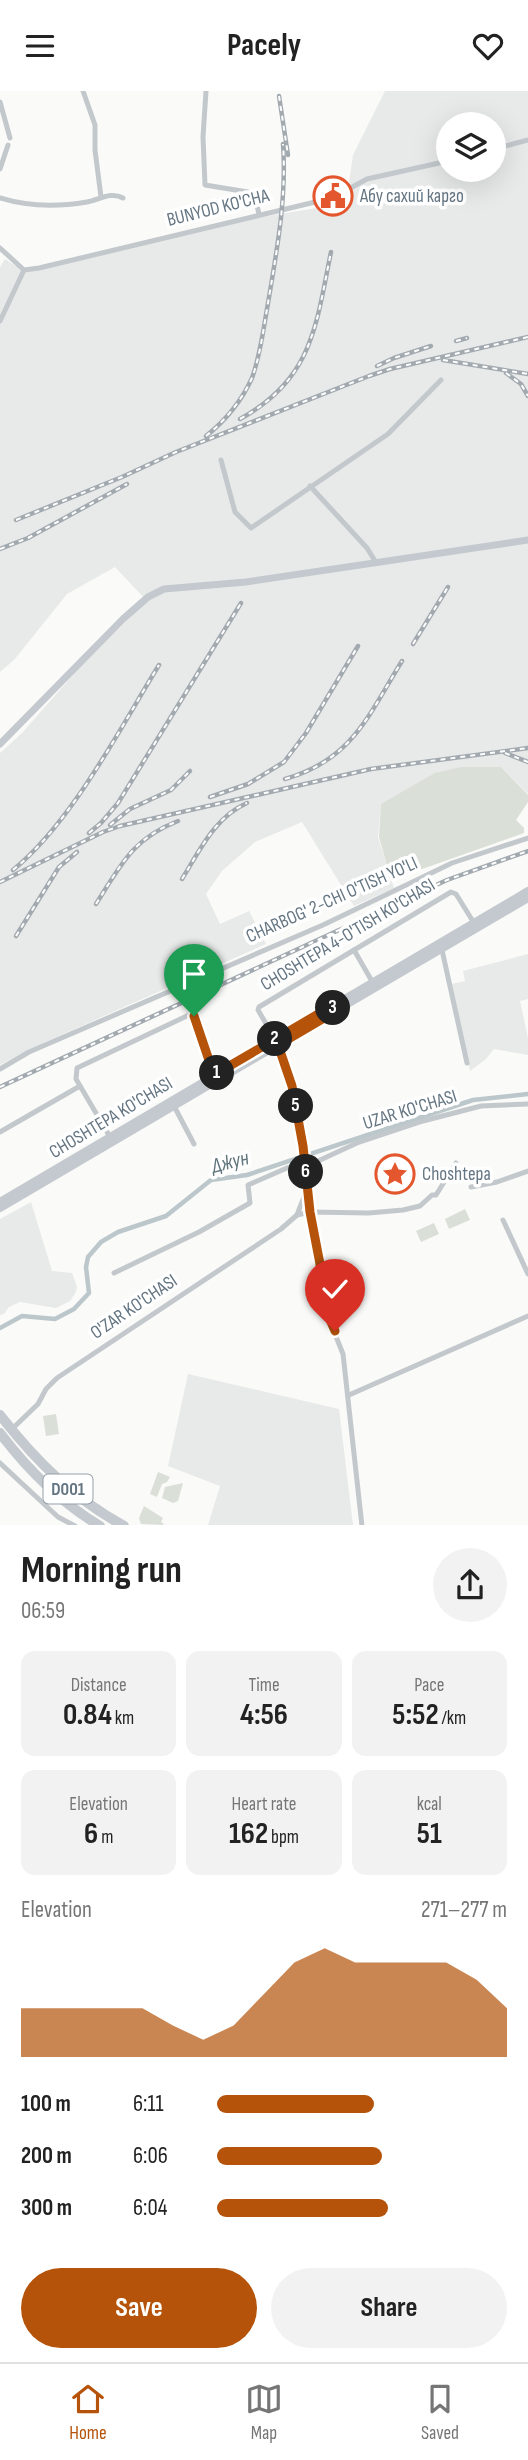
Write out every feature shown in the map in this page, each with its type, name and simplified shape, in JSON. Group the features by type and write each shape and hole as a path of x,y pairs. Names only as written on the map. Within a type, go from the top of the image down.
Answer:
{"highway":[{"name":"D001","path":"3,1420 16,1445 57,1494 100,1525"},
{"name":"D001","path":"0,1433 68,1489 124,1525"}],"main road":[{"name":"CHOSHTEPA KO'CHASI","path":"334,1009 373,982 528,891"},
{"name":"CHOSHTEPA KO'CHASI","path":"0,1202 174,1106 277,1042 442,950 528,898"},
{"name":"CHOSHTEPA KO'CHASI","path":"0,1208 110,1137 214,1075 277,1042"}],"street":[{"path":"83,91 95,125 101,197"},
{"path":"206,91 203,137 205,185 254,193 258,214"},
{"path":"0,102 10,138"},
{"path":"506,146 528,140"},
{"path":"0,169 8,145"},
{"name":"BUNYOD KO'CHA","path":"24,270 332,198 367,179 436,164"},
{"path":"0,198 20,204 44,206 90,202 112,195 123,198"},
{"path":"0,248 24,270 0,321"},
{"path":"221,460 235,512 251,528 388,434 441,380"},
{"path":"310,487 367,548 375,561"},
{"path":"0,744 123,619 156,592 181,586 246,582 528,540"},
{"name":"CHARBOG' 2-CHI O'TISH YO'LI","path":"0,1069 29,1052 323,925 452,863 528,838"},
{"name":"CHOSHTEPA 4-O'TISH KO'CHASI","path":"277,1042 258,1008 354,950 452,892 474,923"},
{"path":"354,950 373,982"},
{"path":"442,950 467,1063"},
{"path":"110,1137 76,1079 77,1068 191,1014 195,1017 214,1075"},
{"path":"277,1042 292,1086 306,1163 310,1212 319,1252 321,1299 341,1346 349,1395 361,1525"},
{"path":"0,1132 80,1086"},
{"name":"UZAR KO'CHASI","path":"114,1273 199,1232 250,1203 248,1185 279,1171 357,1143 481,1105 528,1104"},
{"path":"174,1106 194,1144"},
{"path":"297,1215 310,1212 369,1213 420,1206 432,1195 436,1195 456,1163"},
{"path":"471,1187 497,1182 528,1171"},
{"path":"297,1215 307,1189"},
{"name":"O'ZAR KO'CHASI","path":"0,1438 38,1404 46,1389 57,1378 281,1229 297,1215"},
{"path":"503,1220 528,1274"},
{"path":"349,1395 528,1316"},
{"path":"0,1463 58,1517 75,1525"}],"shaded area":[{"path":"385,91 528,91 528,794 501,767 461,767 381,804 378,837 394,888 354,906 302,822 255,842 222,871 206,894 220,924 249,911 266,944 32,1048 0,1065 0,753 22,733 79,668 147,601 115,567 67,594 14,660 0,672 0,267 5,259 24,271 228,223 346,203 353,155"},
{"path":"461,767 501,767 528,795 528,802 516,820 524,828 524,833 391,880 379,837 381,804 435,773"},
{"path":"528,954 528,999 520,1001 528,1038 528,1055 494,1049 470,1071 452,984 465,981 463,971"},
{"path":"31,1202 52,1271 72,1273 76,1292 70,1301 56,1308 20,1302 0,1315 0,1219"},
{"path":"465,1209 470,1220 449,1229 445,1219"},
{"path":"434,1223 439,1234 421,1242 416,1231"},
{"path":"188,1374 339,1409 353,1525 208,1525 220,1486 168,1466"},
{"path":"56,1414 59,1434 46,1436 43,1416"},
{"path":"158,1472 170,1477 162,1484 157,1497 150,1494"},
{"path":"183,1483 178,1501 173,1503 162,1498 165,1487"},
{"path":"144,1506 163,1518 161,1522 164,1524 141,1524 139,1518"}],"waterway":[{"name":"Джун","path":"0,1328 22,1316 55,1319 74,1309 89,1293 86,1267 88,1257 101,1242 118,1232 166,1216 211,1180 247,1175 473,1100 528,1094"}],"railway":[{"path":"279,96 288,155"},
{"path":"206,436 238,402 252,378 257,361 280,227 283,144"},
{"path":"240,419 264,403 283,386 297,368 315,326 331,252"},
{"path":"16,520 176,452 369,376 528,337"},
{"path":"456,341 467,338"},
{"path":"377,366 431,346"},
{"path":"443,360 528,374"},
{"path":"506,373 521,384 528,396"},
{"path":"0,549 28,538 127,484"},
{"path":"413,644 448,587"},
{"path":"89,833 118,803 241,603"},
{"path":"210,797 248,784 284,762 306,733 358,646"},
{"path":"285,779 308,771 342,748 368,717 402,661"},
{"path":"13,870 35,850 75,801 159,665"},
{"path":"0,882 120,826 371,769 528,748"},
{"path":"505,753 528,762"},
{"path":"110,825 130,809 171,790 190,771"},
{"path":"182,879 217,826 247,803"},
{"path":"96,904 121,865 138,845 162,828 178,821"},
{"path":"0,1087 447,880 528,851"},
{"path":"16,936 59,867 77,852"}],"place":[{"name":"Абу сахий карго","path":"333,196"},
{"name":"Choshtepa","path":"395,1174"}],"route":[{"path":"194,1016 214,1075 332,1006 336,1011 278,1045 292,1086 303,1146 310,1212 319,1252 321,1299 335,1331"}]}
